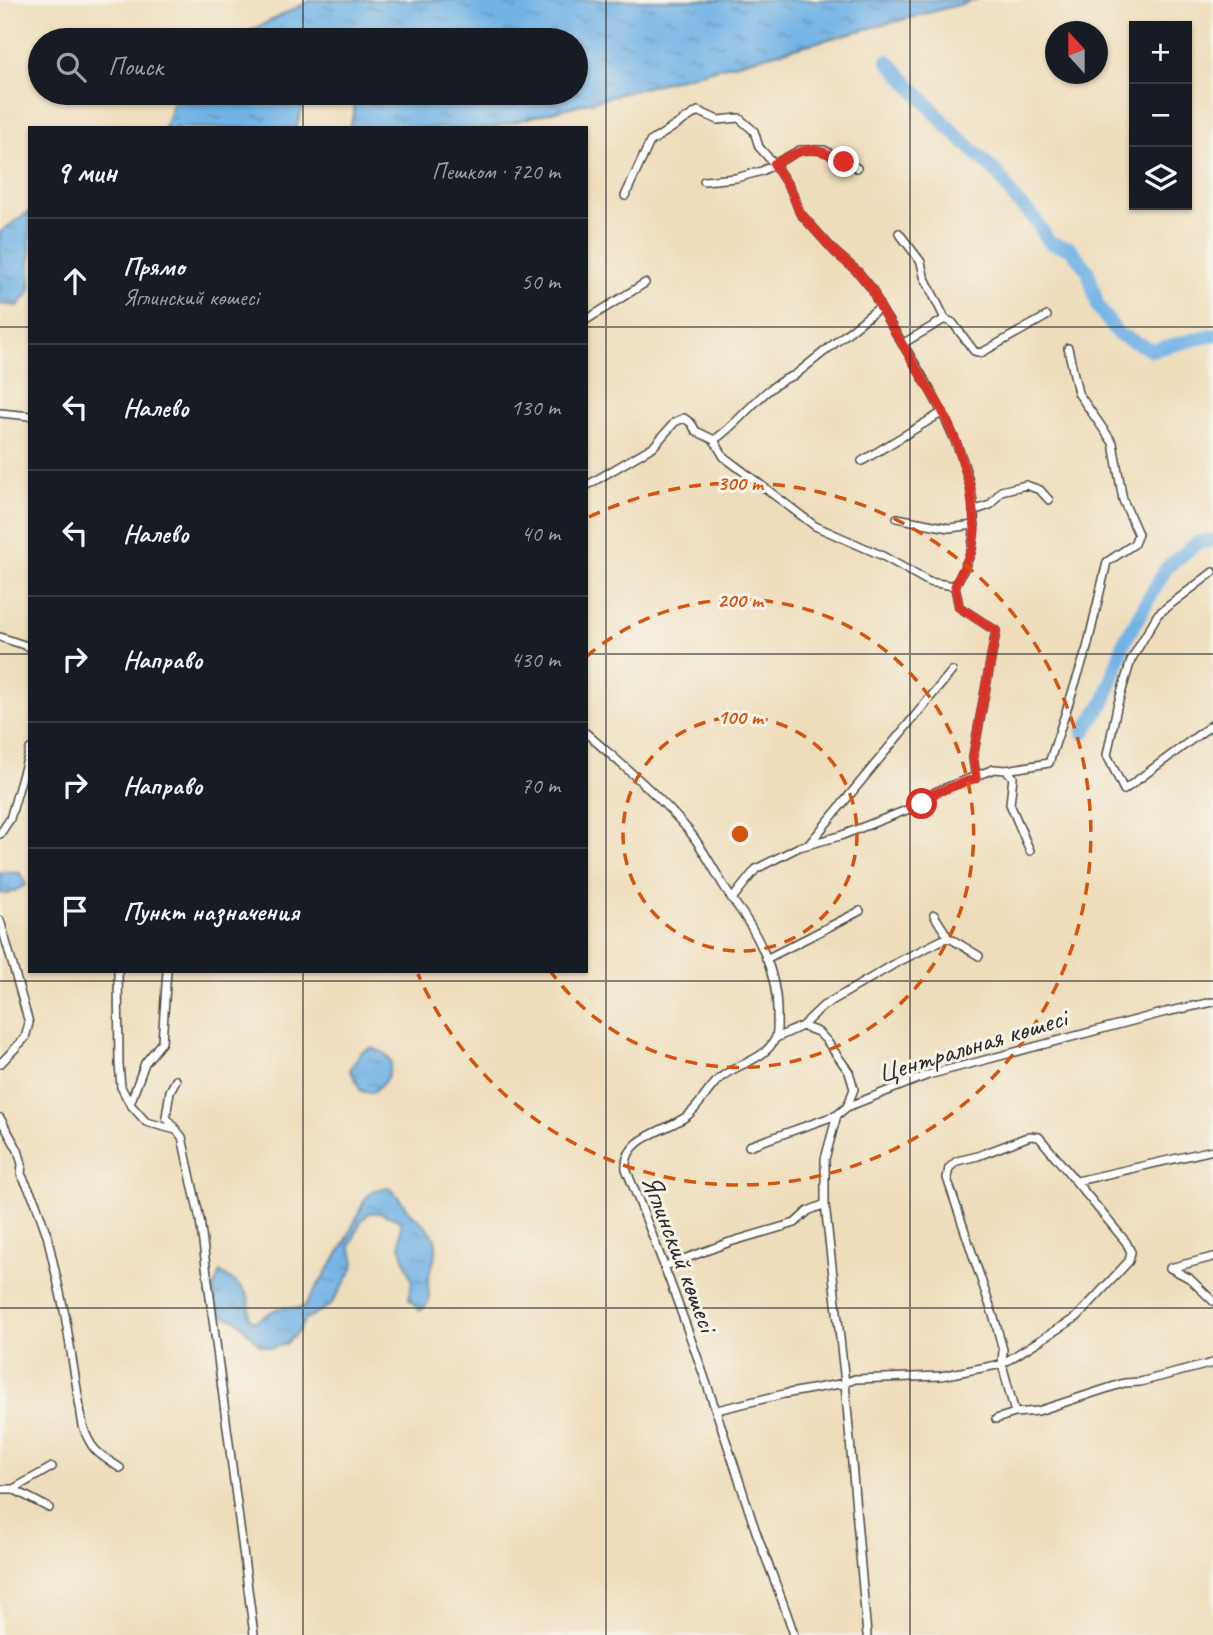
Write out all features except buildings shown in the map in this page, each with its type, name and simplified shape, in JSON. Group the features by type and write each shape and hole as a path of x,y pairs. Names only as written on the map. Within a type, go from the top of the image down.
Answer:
{"street":[{"path":"625,196 650,142 698,111 718,120 739,118 754,131 759,147 791,190 800,213 872,289 943,412 957,444 970,486 975,525 972,550 955,586 959,607 996,631 973,757 976,778"},
{"path":"704,181 736,178 762,171 800,150 824,150 858,168"},
{"path":"899,233 921,262 924,276 945,319 953,323 974,351 981,353 1047,316"},
{"path":"588,319 645,283"},
{"path":"714,440 730,430 785,378 795,375 880,307"},
{"path":"902,344 945,319"},
{"path":"732,900 755,869 809,843 840,836 922,804 935,793 994,769 1006,770 1049,763 1087,648 1107,562 1134,544 1138,534 1123,500 1113,443 1078,393 1068,348"},
{"path":"862,461 943,412"},
{"path":"0,414 28,416"},
{"path":"588,485 654,446 675,422 684,418 696,431 714,440 724,457 816,526 881,555 929,582 955,586"},
{"path":"973,511 990,505 1001,491 1027,485 1040,490 1049,500"},
{"path":"897,518 949,528 975,525"},
{"path":"1213,572 1158,614 1131,660 1116,708 1107,755 1124,790 1213,724"},
{"path":"0,637 28,646"},
{"path":"809,843 952,671"},
{"path":"588,735 627,768 687,829 741,910 775,980 778,1002 776,1038 802,1026 823,1006 898,962 948,937"},
{"path":"0,834 10,819 28,756"},
{"path":"1006,770 1013,777 1010,804 1030,851"},
{"path":"766,959 860,911"},
{"path":"934,915 948,937 979,956"},
{"path":"0,920 29,1023 25,1038 0,1064"},
{"path":"118,973 118,1064 121,1087 130,1104 145,1122 176,1130"},
{"path":"130,1104 145,1063 162,1042 167,973"},
{"name":"Центральная көшесі","path":"749,1146 837,1115 847,1107 928,1075 1213,1002"},
{"path":"802,1026 818,1032 849,1072 853,1089 847,1107"},
{"name":"Яглинский көшесі","path":"776,1038 762,1054 719,1079 686,1117 647,1136 629,1152 625,1160 626,1169 665,1266 717,1410 793,1635"},
{"path":"176,1080 170,1091 166,1116 182,1138 201,1220 254,1635"},
{"path":"837,1115 825,1158 825,1204 845,1383 867,1635"},
{"path":"0,1118 18,1150 22,1164 21,1174 35,1201 47,1234 65,1315 83,1426 89,1443 98,1453 120,1468"},
{"path":"717,1410 855,1379 941,1376 1002,1364 1077,1317 1129,1261 1131,1252 1126,1242 1039,1137 1030,1136 957,1161 949,1168 947,1178 1003,1350 1002,1364 1015,1413"},
{"path":"1076,1181 1213,1150"},
{"path":"665,1266 730,1242 796,1223 808,1211 825,1204"},
{"path":"1213,1257 1170,1268 1189,1278 1213,1301"},
{"path":"996,1419 1015,1413 1038,1411 1124,1383 1140,1382 1213,1363"},
{"path":"13,1489 52,1467"},
{"path":"0,1489 13,1489 49,1508"}],"water":[{"path":"312,0 977,0 588,102 588,28 255,28"},
{"path":"172,105 303,106 297,126 166,126"},
{"path":"354,105 578,105 499,126 350,126"},
{"path":"28,212 28,294 18,306 0,304 0,232"},
{"path":"0,872 20,873 26,885 8,894 0,893"},
{"path":"371,1048 383,1052 391,1061 386,1080 372,1093 361,1091 350,1069 361,1052"},
{"path":"387,1187 435,1239 436,1250 428,1277 429,1298 420,1311 409,1299 412,1281 400,1246 399,1220 381,1213 369,1213 361,1221 350,1247 354,1257 353,1269 331,1305 305,1320 285,1344 272,1348 260,1345 237,1320 224,1316 216,1308 213,1290 220,1272 247,1294 249,1316 253,1321 280,1308 304,1307 345,1243 365,1199 373,1191"}],"waterway":[{"path":"888,61 951,130 999,175 1050,243 1070,248 1088,271 1098,307 1118,334 1152,350 1213,335"},
{"path":"1083,733 1105,700 1124,642 1167,567 1197,543 1213,540"}],"route":[{"path":"844,162 824,150 800,150 774,164 791,190 800,213 872,289 943,412 957,444 970,486 975,525 972,550 955,586 959,607 996,631 973,757 976,778 935,793 922,804"}]}
